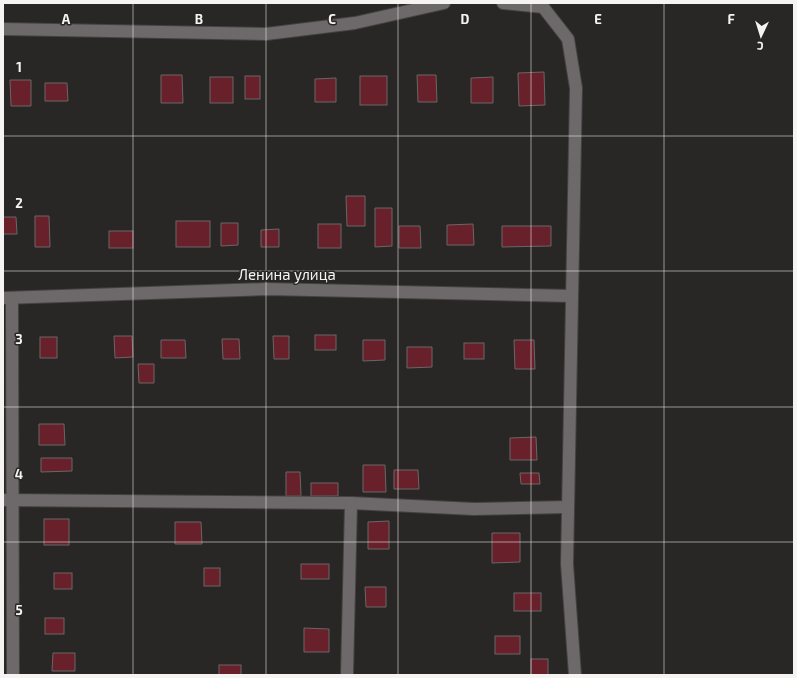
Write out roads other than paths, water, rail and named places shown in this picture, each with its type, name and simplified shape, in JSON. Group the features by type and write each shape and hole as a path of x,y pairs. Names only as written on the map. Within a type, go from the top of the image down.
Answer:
{"street":[{"path":"3,29 266,34 355,23 444,3"},
{"path":"503,3 543,7 568,40 576,88 567,564 574,675"},
{"name":"Ленина улица","path":"8,298 267,289 572,296"},
{"path":"8,298 7,500 13,675"},
{"path":"7,500 351,502 474,509 568,507"},
{"path":"347,675 351,502"}]}
